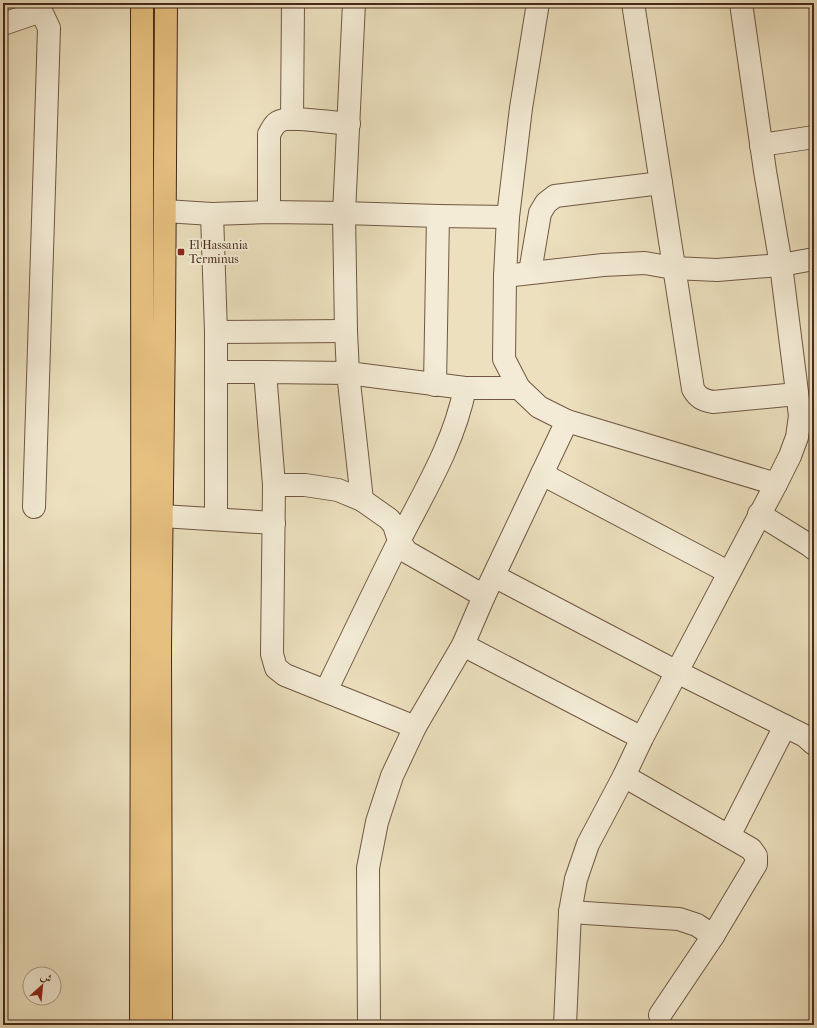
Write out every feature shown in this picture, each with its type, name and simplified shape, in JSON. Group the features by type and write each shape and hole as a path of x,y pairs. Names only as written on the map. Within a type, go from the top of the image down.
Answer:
{"highway":[{"path":"141,1025 142,3"},
{"path":"161,1025 160,646 166,3"}],"street":[{"path":"292,119 293,3"},
{"path":"354,3 344,213 348,373 362,500"},
{"path":"538,3 521,108 508,217 505,276 504,359 519,388 539,407 567,421 776,484"},
{"path":"633,3 693,389 697,396 704,401 803,405"},
{"path":"565,1025 570,912 576,879 588,844 728,572 790,456 797,438 803,405 760,145 741,3"},
{"path":"3,24 41,11 49,28 34,506"},
{"path":"269,212 270,134 279,120 292,119 349,124"},
{"path":"760,145 814,137"},
{"path":"530,272 540,213 546,203 555,196 661,183"},
{"path":"165,210 212,214 269,212 508,217"},
{"path":"212,214 216,332 216,519"},
{"path":"436,385 438,216"},
{"path":"505,276 530,272 604,265 645,263 673,268 717,270 781,265 814,259"},
{"path":"216,332 346,331"},
{"path":"216,372 348,373 465,388 519,388"},
{"path":"265,372 274,485 272,654 276,668 285,675 415,727"},
{"path":"326,691 399,541 433,478 455,425 465,388"},
{"path":"369,1025 368,868 377,822 392,776 415,727 463,645 484,596 567,421"},
{"path":"542,474 728,572"},
{"path":"274,485 305,485 338,490 362,500 394,525 399,541 407,552 484,596"},
{"path":"759,514 814,549"},
{"path":"162,516 274,523"},
{"path":"494,576 677,672 805,736 814,744"},
{"path":"463,645 642,738"},
{"path":"729,836 785,726"},
{"path":"624,776 751,849 756,856 756,864 712,936 660,1015"},
{"path":"570,912 679,919 697,925 712,936"}],"place":[{"name":"El Hassania Terminus","path":"181,252"}]}
